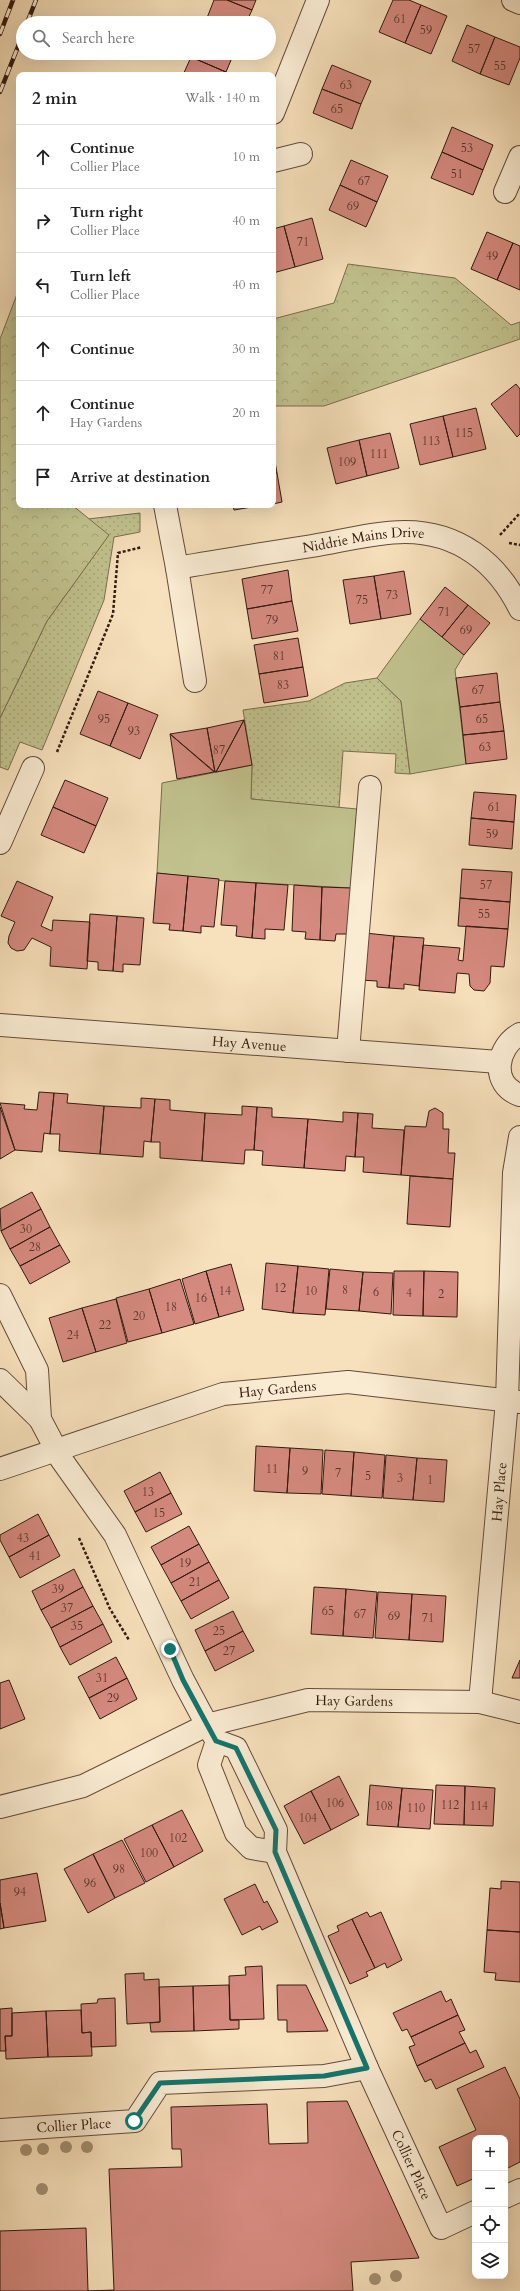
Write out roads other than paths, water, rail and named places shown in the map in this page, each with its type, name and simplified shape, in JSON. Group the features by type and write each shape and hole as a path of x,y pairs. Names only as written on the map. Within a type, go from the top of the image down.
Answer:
{"street":[{"path":"276,105 318,0"},
{"path":"513,0 520,2"},
{"path":"276,160 301,154"},
{"path":"505,192 520,157"},
{"path":"166,508 195,681"},
{"name":"Niddrie Mains Drive","path":"177,568 368,537 404,532 422,533 450,541 481,556 502,581 520,609"},
{"path":"0,843 33,768"},
{"path":"348,1051 370,787"},
{"name":"Hay Avenue","path":"0,1025 499,1062"},
{"path":"520,1034 506,1045 499,1062 503,1080 508,1088 520,1095"},
{"name":"Hay Place","path":"480,1702 514,1402 514,1173 520,1137"},
{"path":"0,1295 37,1370 40,1419"},
{"path":"0,1380 40,1419 56,1448 115,1535 183,1680 212,1733 236,1748 276,1830 275,1852 251,1848 236,1833 209,1766 212,1733"},
{"name":"Hay Gardens","path":"0,1469 56,1448 222,1394 348,1382 514,1402"},
{"name":"Hay Gardens","path":"0,1807 83,1786 212,1733 308,1700 480,1702 520,1712"},
{"name":"Collier Place","path":"275,1852 367,2068 441,2228 472,2213"},
{"name":"Collier Place","path":"0,2130 134,2121 160,2083 324,2076 367,2068"},
{"path":"508,2196 520,2190"}],"railway":[{"path":"0,34 13,0"},
{"path":"30,16 36,0"},
{"path":"0,92 16,52"}]}
